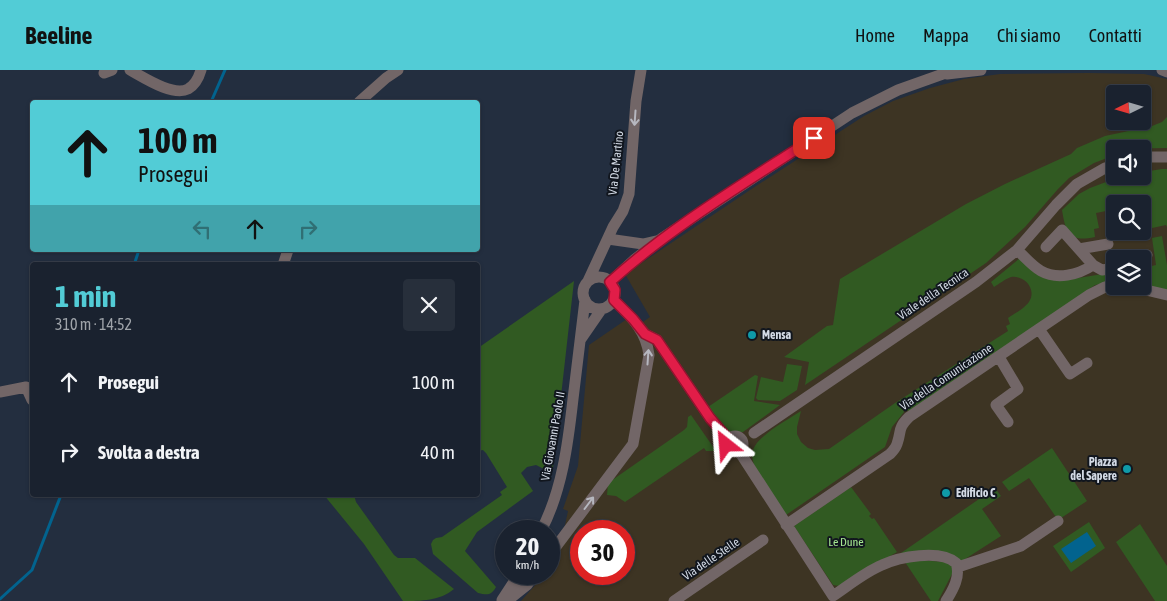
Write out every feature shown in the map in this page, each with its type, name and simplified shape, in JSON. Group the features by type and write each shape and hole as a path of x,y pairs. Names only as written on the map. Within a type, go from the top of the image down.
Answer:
{"street":[{"path":"130,70 163,87 176,91 188,89 197,80 202,70"},
{"path":"361,100 398,70"},
{"name":"Via De Martino","path":"588,282 623,211 629,194 636,101 641,70"},
{"path":"610,282 662,238 852,113 898,90 950,72 981,70"},
{"path":"1162,70 1167,72"},
{"path":"1151,157 1167,157"},
{"name":"Viale della Tecnica","path":"737,444 976,282 1017,250 1077,184 1106,168"},
{"path":"1046,247 1062,230 1093,266 1102,270 1106,269"},
{"path":"608,239 643,244 652,243 662,238"},
{"path":"1079,249 1108,244"},
{"path":"1017,250 1041,271 1052,275 1073,274 1093,266"},
{"path":"602,277 610,282 615,290 614,300 608,307 601,310 592,308 584,300 584,290 592,279 602,277"},
{"name":"Via della Comunicazione","path":"786,525 890,454 897,444 902,424 910,417 1089,295 1106,287"},
{"path":"1151,291 1167,295"},
{"name":"Via Giovanni Paolo II","path":"547,520 561,478 570,424 584,300"},
{"path":"614,300 645,334 657,340 710,418 737,444 786,525 833,596 882,565 917,556 945,557 954,561 958,567 955,583 946,601"},
{"name":"Via Giovanni Paolo II","path":"580,342 601,310"},
{"path":"1039,330 1070,374 1087,363"},
{"path":"560,541 633,444 649,355 645,334"},
{"path":"999,357 1018,389 996,405 1008,422"},
{"path":"0,392 26,387 30,396"},
{"path":"958,567 1021,546 1058,521"},
{"name":"Via delle Stelle","path":"674,601 763,540"},
{"path":"501,601 512,585"},
{"path":"506,601 527,585"}],"shaded area":[{"path":"1088,73 1144,74 1167,79 1167,601 521,601 535,585 560,585 560,548 568,511 563,509 578,466 589,345 627,319 637,326 650,317 625,274 864,116 893,101 964,79 1000,74"}],"green space":[{"path":"1167,117 1167,148 1151,148 1151,140 1106,140 1106,158 1094,163 1069,178 1025,227 986,263 805,385 809,362 784,357 827,326 833,325 840,279 966,204 1071,154 1077,148 1105,136 1133,130 1151,130 1151,126 1162,122"},
{"path":"1167,169 1167,227 1166,225 1151,228 1151,195 1106,195 1106,211 1096,213 1099,228 1094,229 1095,237 1080,238 1071,235 1065,225 1062,210 1079,194 1106,182 1106,185 1151,185 1151,171"},
{"path":"1162,236 1167,265 1167,291 1151,287 1151,266 1156,265 1152,238"},
{"path":"1020,258 1066,280 1106,273 1106,283 1095,285 909,412 906,408 903,409 904,412 892,427 885,447 786,515 754,465 752,452 761,439 774,428 801,411 797,434 801,442 808,448 815,450 829,449 895,403 1008,331 1006,326 1010,324 1008,318 1030,300 1030,287 1024,280 1016,277 1011,277 994,287 991,282"},
{"path":"574,281 553,467 544,469 536,465 527,467 521,473 533,491 477,532 465,551 496,587 488,594 478,593 433,554 431,544 433,540 442,537 502,495 500,492 507,487 486,453 483,450 480,451 480,347"},
{"path":"787,364 802,366 797,390 780,401 758,400 756,398 761,377 783,382"},
{"path":"755,375 758,376 754,401 780,405 743,432 728,432 708,407"},
{"path":"691,415 716,451 706,451 704,448 625,502 616,496 607,495 608,483 684,430 687,427 688,417"},
{"path":"1052,448 1087,501 1058,520 1029,478 1009,491 1002,482"},
{"name":"Le Dune","path":"851,487 871,514 869,516 872,519 874,518 897,552 839,586 833,585 794,526"},
{"path":"995,488 1001,496 982,509 1001,536 962,561 917,553 901,553"},
{"path":"326,497 355,497 356,502 394,555 398,558 415,558 454,589 436,598 403,601 364,544"},
{"path":"1089,522 1105,548 1071,572 1053,546"},
{"path":"1140,524 1167,566 1167,601 1155,601 1116,542"},
{"path":"916,560 947,562 953,566 952,574 938,601 931,601 905,562"}],"water":[{"path":"1087,532 1096,546 1071,563 1061,549"}],"waterway":[{"path":"212,100 225,70"},
{"path":"135,262 138,252"},
{"path":"0,599 32,570 60,497"}],"place":[{"name":"Mensa","path":"752,335"},
{"name":"Piazza del Sapere","path":"1127,469"},
{"name":"Edificio C","path":"946,493"}],"route":[{"path":"726,445 728,439 710,418 657,340 645,334 614,300 615,290 610,282 662,238 814,138"}]}
